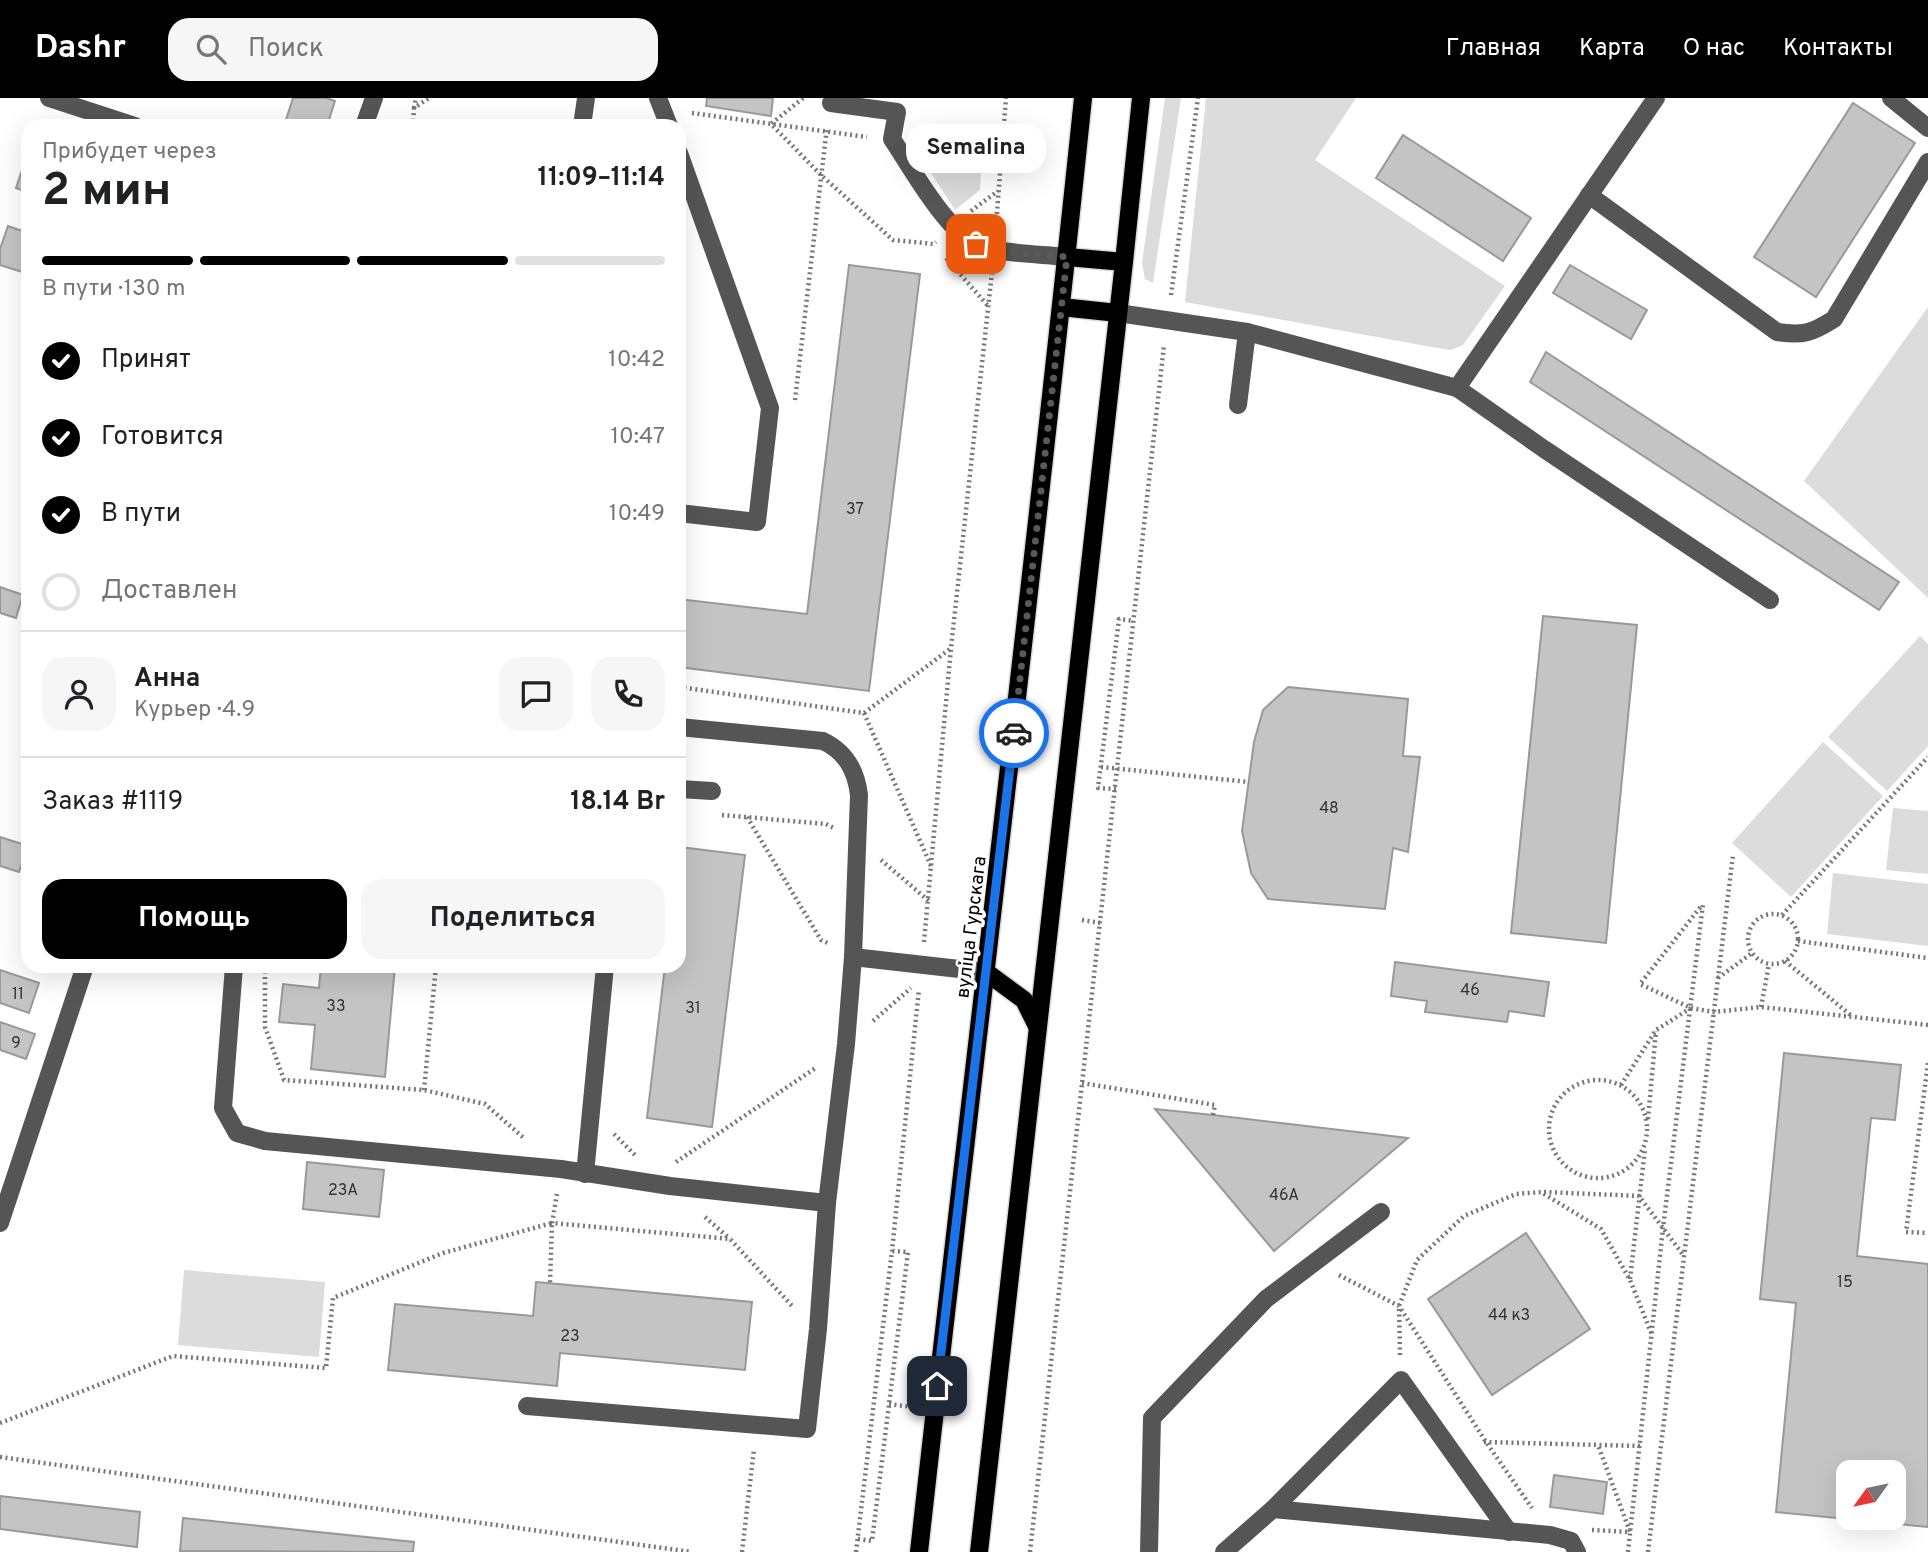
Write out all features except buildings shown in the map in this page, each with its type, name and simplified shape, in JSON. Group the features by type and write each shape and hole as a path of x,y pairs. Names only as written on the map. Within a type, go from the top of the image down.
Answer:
{"main road":[{"name":"вуліца Гурскага","path":"919,1552 1083,98"},
{"path":"979,1552 1141,98"},
{"path":"1067,257 1124,262"},
{"path":"1061,307 1118,313"},
{"path":"986,972 1006,984 1024,1000 1037,1026"}],"street":[{"path":"49,98 114,119"},
{"path":"366,119 374,98"},
{"path":"583,119 586,98"},
{"path":"658,98 666,119"},
{"path":"1457,388 1656,98"},
{"path":"1891,98 1928,128"},
{"path":"831,103 897,112 892,139 951,225 976,244 995,250 1067,257"},
{"path":"1589,195 1777,332 1799,336 1818,329 1834,318 1928,162"},
{"path":"686,172 771,408 757,522 686,514"},
{"path":"1118,313 1247,332 1457,388 1770,600"},
{"path":"1238,405 1247,332"},
{"path":"527,1406 807,1429 853,957 859,795 857,778 837,748 823,741 686,728"},
{"path":"686,789 712,791"},
{"path":"853,957 986,972"},
{"path":"0,1223 83,973"},
{"path":"233,973 223,1108 237,1133 265,1141 561,1169 827,1203"},
{"path":"586,1174 603,973"},
{"path":"1149,1552 1152,1418 1266,1299 1381,1212"},
{"path":"1224,1552 1273,1508 1401,1380 1509,1532"},
{"path":"1273,1508 1550,1535 1571,1541 1577,1552"}],"path":[{"path":"413,119 416,98"},
{"path":"414,108 429,98"},
{"path":"803,98 771,124 820,174 892,240 934,244 989,307"},
{"path":"996,230 1006,98"},
{"path":"1030,1552 1167,319 1198,98"},
{"path":"820,174 831,103"},
{"path":"934,244 951,225 999,191"},
{"path":"922,964 951,648 992,278"},
{"path":"1116,789 1098,788 1119,619 1134,621"},
{"path":"686,688 864,713 951,648"},
{"path":"864,713 932,867"},
{"path":"1782,915 1928,757"},
{"path":"1101,767 1249,782"},
{"path":"714,814 826,824"},
{"path":"747,817 821,940 853,957"},
{"path":"1648,1552 1733,855"},
{"path":"1628,1552 1663,1227 1691,1008 1703,904 1640,984 1691,1008 1714,1012 1760,1007 1928,1025"},
{"path":"1765,915 1782,915 1794,924 1798,941 1792,956 1785,961 1769,964 1752,953 1748,936 1755,921 1765,915"},
{"path":"1082,920 1101,923"},
{"path":"1798,941 1928,958"},
{"path":"1718,978 1752,953"},
{"path":"1785,961 1854,1018"},
{"path":"1760,1007 1769,964"},
{"path":"265,973 265,1027 284,1080 424,1090 485,1104 526,1141"},
{"path":"424,1090 435,973"},
{"path":"667,1168 819,1066 920,981 892,1251 856,1552"},
{"path":"1621,1085 1656,1030 1691,1008"},
{"path":"1630,1280 1656,1030"},
{"path":"1928,1063 1906,1232 1928,1233"},
{"path":"1595,1079 1621,1085 1639,1100 1646,1119 1646,1143 1638,1158 1628,1168 1608,1178 1584,1177 1563,1164 1551,1144 1549,1121 1559,1098 1574,1086 1595,1079"},
{"path":"1082,1083 1215,1105 1213,1115"},
{"path":"606,1126 639,1159"},
{"path":"550,1283 552,1223 561,1169"},
{"path":"1401,1380 1399,1306 1417,1260 1464,1216 1516,1194 1541,1192 1639,1196 1685,1256"},
{"path":"1541,1192 1601,1229 1630,1280 1653,1338"},
{"path":"0,1423 173,1356 326,1368 333,1298 443,1253 552,1223 730,1239 801,1315 818,1329"},
{"path":"858,1539 872,1541 908,1252 892,1251"},
{"path":"1313,1262 1399,1306 1486,1442 1550,1535"},
{"path":"742,1552 757,1423"},
{"path":"1443,1440 1640,1446"},
{"path":"1598,1445 1630,1532"},
{"path":"0,1457 692,1552"},
{"path":"1582,1529 1630,1532"}],"shaded area":[{"path":"1165,98 1181,98 1153,283 1145,279 1142,263"},
{"path":"1206,98 1356,98 1315,160 1505,286 1463,345 1451,350 1437,348 1185,302"},
{"path":"914,147 982,157 980,190 955,210"},
{"path":"1928,307 1928,598 1804,481"},
{"path":"1920,636 1928,644 1928,746 1887,791 1828,737"},
{"path":"1823,742 1883,796 1791,897 1732,843"},
{"path":"1893,808 1928,811 1928,874 1886,870"},
{"path":"1833,873 1928,884 1928,946 1827,934"},
{"path":"184,1270 325,1282 319,1357 178,1345"}],"way so far":[{"path":"976,244 995,250 1067,257 1014,733"}],"place":[{"name":"Semalina","path":"976,244"}],"route":[{"path":"937,1386 1014,733"}]}
